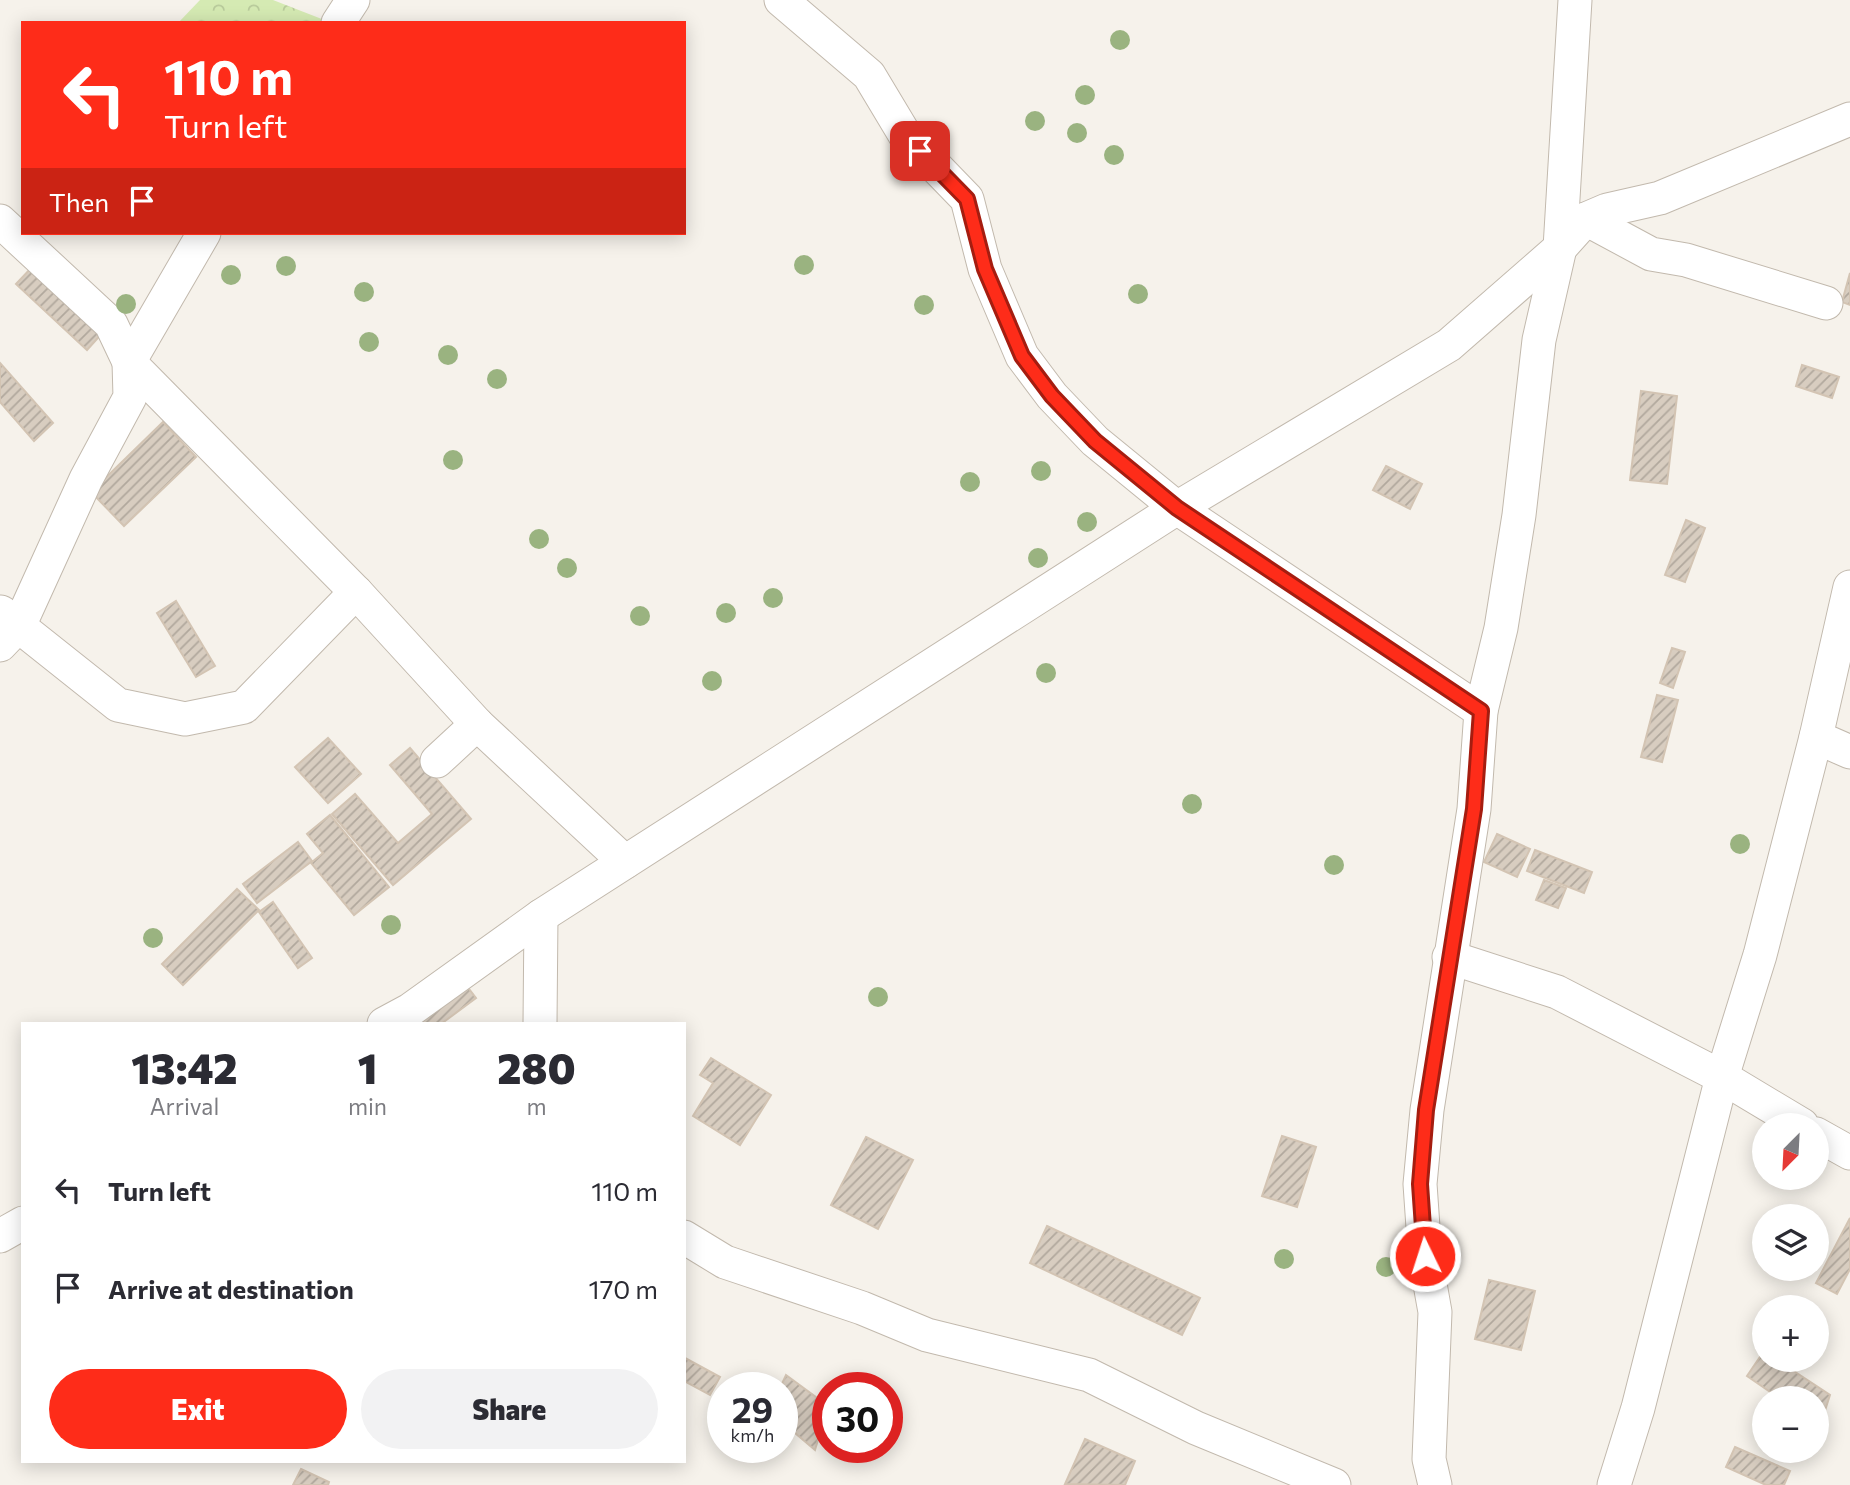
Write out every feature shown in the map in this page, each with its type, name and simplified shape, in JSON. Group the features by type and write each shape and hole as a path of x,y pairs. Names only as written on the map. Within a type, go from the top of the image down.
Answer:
{"street":[{"path":"339,21 353,0"},
{"path":"781,0 869,75 905,135 967,199 985,269 1022,356 1052,396 1095,441 1177,508 1481,711"},
{"path":"1434,1485 1429,1459 1435,1312 1425,1256 1420,1184 1426,1110 1474,809 1481,711 1501,628 1519,515 1539,340 1560,248 1575,0"},
{"path":"392,1022 541,916 1177,508 1449,345 1560,248 1586,219 1607,210 1660,198 1850,119"},
{"path":"1586,219 1651,254 1686,260 1826,303"},
{"path":"0,221 111,324 129,362 356,592 477,724 625,862"},
{"path":"203,235 129,362 130,397 7,626 118,705 185,719 244,707 356,592"},
{"path":"1614,1485 1638,1408 1722,1077 1760,955 1816,737 1850,587"},
{"path":"437,761 477,724"},
{"path":"1816,737 1850,752"},
{"path":"540,1022 541,916"},
{"path":"1449,957 1557,992 1722,1077 1782,1113"},
{"path":"1829,1141 1850,1153"},
{"path":"0,1236 21,1224"},
{"path":"686,1238 725,1262 862,1308 927,1335 1089,1375 1195,1429 1334,1485"}],"green space":[{"path":"200,0 273,0 327,21 180,21"}],"building":[{"path":"35,264 105,330 87,350 16,284"},
{"path":"1850,273 1850,305 1842,302"},
{"path":"0,363 53,423 34,441 0,402"},
{"path":"1802,365 1839,377 1832,398 1796,386"},
{"path":"1641,391 1677,396 1667,484 1630,480"},
{"path":"163,422 196,457 124,526 91,492"},
{"path":"1386,466 1422,484 1410,509 1373,490"},
{"path":"1686,520 1705,528 1685,582 1665,575"},
{"path":"176,601 215,666 196,677 157,613"},
{"path":"1672,648 1685,652 1673,688 1660,683"},
{"path":"1657,695 1678,700 1662,762 1641,757"},
{"path":"328,738 361,774 328,803 295,767"},
{"path":"410,748 471,819 393,885 332,814 355,794 398,843 432,814 390,765"},
{"path":"330,815 389,887 354,915 311,863 323,853 307,834"},
{"path":"1497,834 1530,849 1517,877 1484,862"},
{"path":"298,842 312,861 257,903 243,884"},
{"path":"1535,850 1592,872 1584,893 1527,871"},
{"path":"1544,880 1566,888 1558,908 1536,900"},
{"path":"237,889 259,910 183,985 162,964"},
{"path":"273,902 312,958 298,968 259,912"},
{"path":"463,981 476,998 444,1022 423,1022 418,1015"},
{"path":"711,1058 771,1095 740,1145 693,1116 713,1083 700,1075"},
{"path":"1282,1136 1316,1147 1297,1207 1262,1196"},
{"path":"866,1137 913,1160 878,1229 831,1205"},
{"path":"1850,1218 1850,1269 1837,1294 1816,1283 1829,1281 1829,1258"},
{"path":"1047,1226 1200,1298 1182,1335 1030,1263"},
{"path":"1489,1280 1535,1291 1521,1350 1475,1339"},
{"path":"686,1359 711,1372 707,1372 707,1393 686,1382"},
{"path":"1752,1369 1752,1372 1795,1372 1816,1386 1762,1386 1747,1376"},
{"path":"798,1384 812,1394 812,1447 798,1436"},
{"path":"1085,1439 1135,1461 1125,1485 1065,1484"},
{"path":"1735,1447 1752,1454 1752,1463 1772,1463 1790,1471 1784,1485 1766,1485 1726,1467"},
{"path":"301,1469 329,1482 328,1485 293,1485"}],"route":[{"path":"920,151 967,199 985,269 1022,356 1052,396 1095,441 1177,508 1481,711 1474,809 1426,1110 1420,1184 1425,1256"}]}
